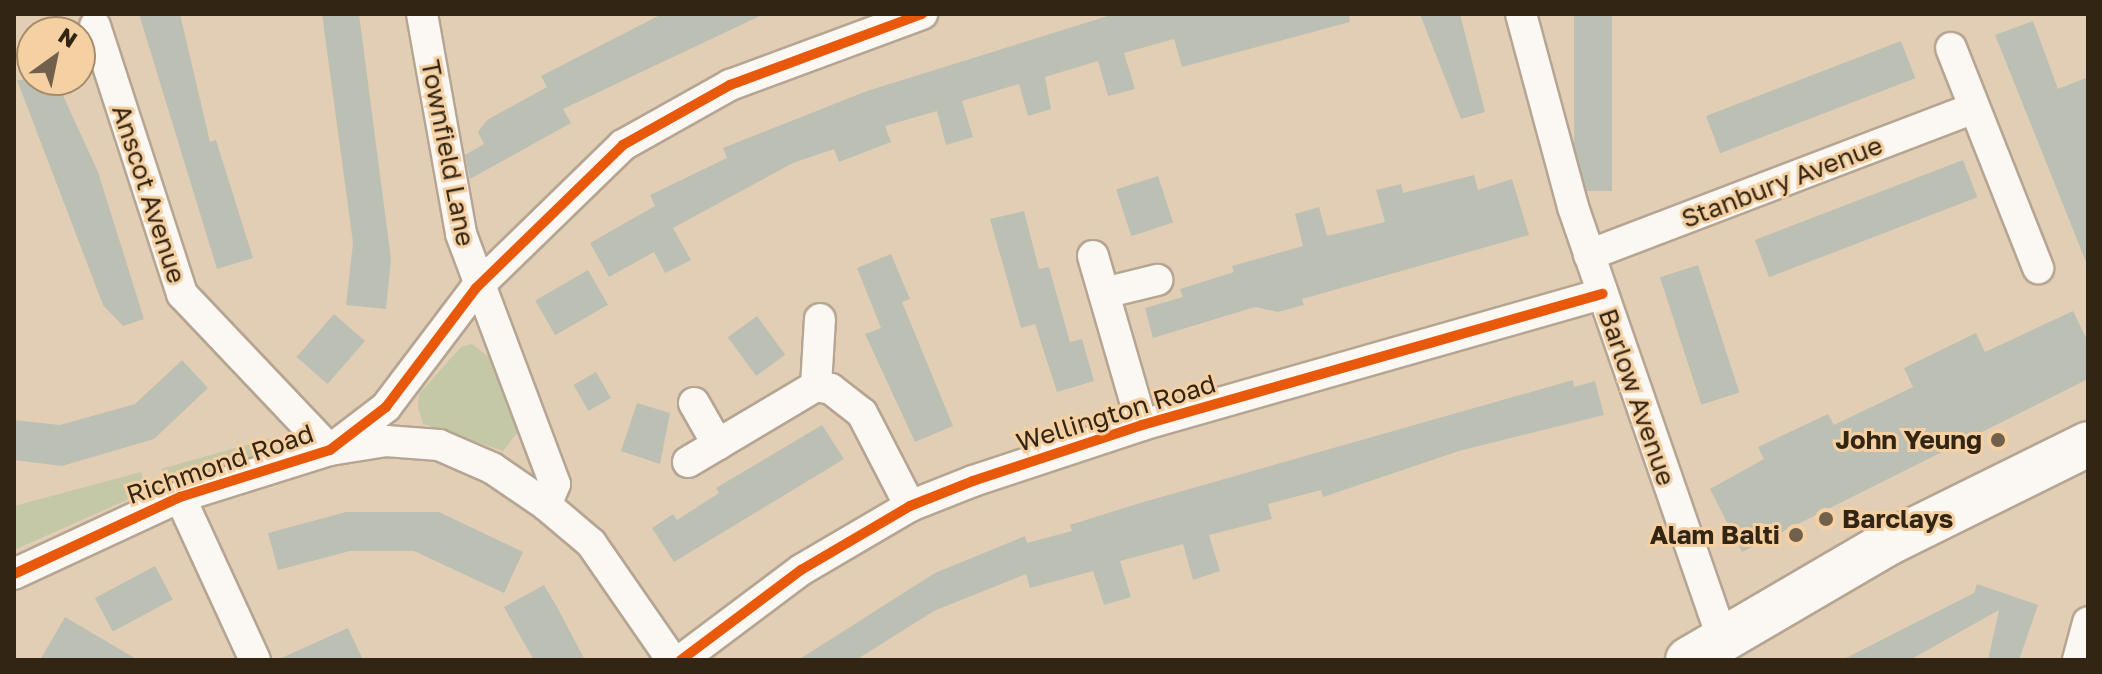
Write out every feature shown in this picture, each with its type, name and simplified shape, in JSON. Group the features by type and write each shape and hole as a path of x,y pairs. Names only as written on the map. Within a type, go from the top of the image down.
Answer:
{"main road":[{"path":"1705,649 1888,543 2088,444"}],"street":[{"name":"Townfield Lane","path":"422,14 476,288 555,484 546,505"},
{"name":"Richmond Road","path":"330,450 386,407 476,288 581,181 677,109 922,14"},
{"name":"Barlow Avenue","path":"1521,14 1705,649"},
{"name":"Anscot Avenue","path":"96,29 182,294 330,450"},
{"path":"1951,48 2038,268"},
{"name":"Stanbury Avenue","path":"1589,255 1974,108"},
{"path":"1093,256 1142,425"},
{"path":"1104,293 1157,280"},
{"name":"Wellington Road","path":"681,660 801,570 910,506 1142,425 1603,294"},
{"path":"816,386 820,319"},
{"path":"688,462 816,386 831,389 862,413 910,506"},
{"path":"694,403 718,445"},
{"name":"Richmond Road","path":"14,574 180,497 330,450 386,441 439,445 492,468 546,505"},
{"path":"180,497 255,660"},
{"path":"546,505 591,543 672,660"},
{"path":"2078,660 2088,622"}],"green space":[{"path":"472,344 494,361 520,429 503,451 423,424 418,408 419,394 461,347"},
{"path":"271,438 266,453 166,484 161,469"},
{"path":"141,472 147,491 14,550 14,506"}],"building":[{"path":"139,14 180,14 210,142 216,140 253,258 217,269"},
{"path":"322,14 359,14 391,259 386,309 346,305 353,243"},
{"path":"662,14 762,15 563,109 571,123 470,179 465,155 484,144 478,132 487,120 547,87 541,76"},
{"path":"1114,14 1349,14 1350,22 1182,67 1174,39 1124,53 1135,89 1108,96 1098,61 1045,77 1051,109 1028,116 1019,84 962,101 973,137 946,145 937,111 885,126 891,142 839,162 834,149 793,163 673,228 691,260 665,273 654,252 609,277 590,243 655,206 650,195 727,158 723,148 867,91"},
{"path":"1420,14 1460,14 1485,112 1461,119"},
{"path":"1574,14 1612,14 1612,191 1574,191"},
{"path":"2033,21 2058,89 2088,77 2088,267 1995,35"},
{"path":"1901,41 1915,78 1720,153 1706,116"},
{"path":"23,96 63,96 98,172 144,319 123,326 103,305"},
{"path":"1963,160 1977,197 1769,277 1755,240"},
{"path":"1474,175 1478,190 1512,179 1529,235 1302,299 1304,305 1278,312 1255,307 1153,338 1145,308 1183,297 1180,289 1234,272 1232,266 1303,246 1295,214 1319,207 1327,236 1385,222 1376,190 1401,184 1403,193"},
{"path":"1158,176 1173,223 1131,236 1116,190"},
{"path":"1024,211 1039,269 1049,267 1070,342 1082,339 1094,381 1057,392 1035,324 1021,328 990,219"},
{"path":"891,254 910,299 902,302 953,426 915,442 865,334 881,328 857,268"},
{"path":"1698,265 1739,392 1701,405 1660,277"},
{"path":"588,270 608,305 555,335 535,300"},
{"path":"2073,311 2088,342 2088,379 1742,552 1710,489 1764,459 1758,447 1828,414 1834,425 1913,387 1904,368 1976,333 1985,352"},
{"path":"334,314 365,341 328,384 297,357"},
{"path":"757,316 785,355 756,376 728,337"},
{"path":"182,360 208,388 154,439 62,466 14,460 14,420 60,425 135,404"},
{"path":"596,372 611,398 588,411 573,385"},
{"path":"1573,380 1574,387 1595,381 1604,415 1459,451 1323,497 1321,490 1268,504 1272,519 1209,535 1220,571 1193,580 1183,544 1120,561 1131,597 1104,605 1093,571 1030,588 1026,574 934,611 856,660 798,660 935,573 1025,536 1027,543 1072,531 1070,525 1140,503"},
{"path":"637,403 670,413 660,464 621,451"},
{"path":"822,425 844,459 674,562 652,528 673,514 677,520 719,493 716,488"},
{"path":"346,512 439,512 523,552 504,593 414,551 350,551 278,570 268,533"},
{"path":"155,566 173,600 113,631 95,598"},
{"path":"1977,584 2038,605 2019,660 1988,660 1999,610 1910,660 1842,660 1974,593"},
{"path":"544,585 585,660 534,660 504,607"},
{"path":"65,617 138,660 40,660"},
{"path":"348,628 363,660 277,660"}],"cycle path":[{"path":"14,574 180,497 330,450 386,407 476,288 623,145 730,85 922,14"},
{"path":"681,660 801,570 910,506 973,481 1142,425 1603,294"}],"place":[{"name":"John Yeung","path":"1998,440"},
{"name":"Barclays","path":"1826,519"},
{"name":"Alam Balti","path":"1796,535"}]}
